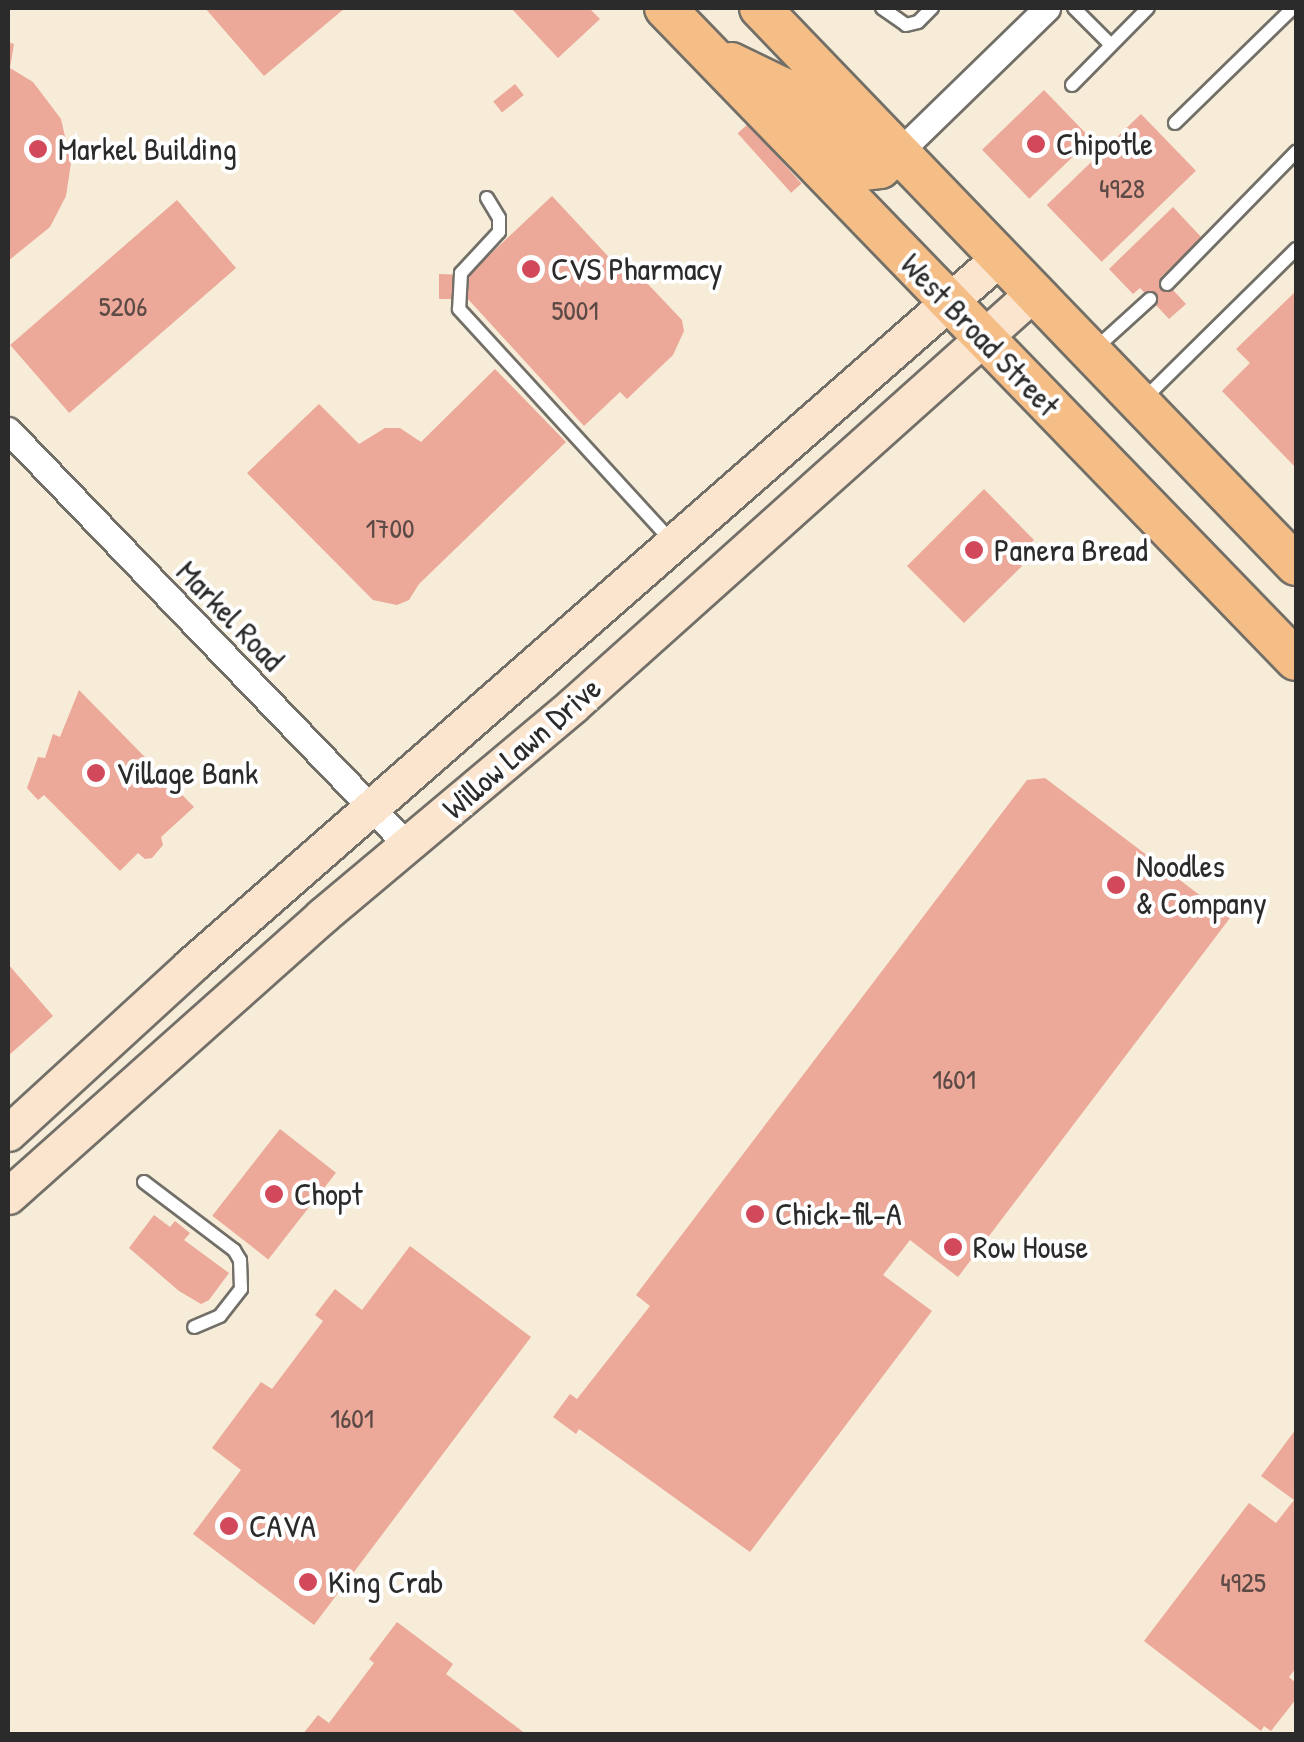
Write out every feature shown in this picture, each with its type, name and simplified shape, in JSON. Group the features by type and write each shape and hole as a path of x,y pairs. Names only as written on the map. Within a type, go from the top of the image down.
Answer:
{"main road":[{"name":"West Broad Street","path":"665,8 1296,660"},
{"name":"West Broad Street","path":"760,8 998,259 1295,561"},
{"path":"709,53 784,88 862,170 880,168 898,153"},
{"name":"Willow Lawn Drive","path":"8,1134 370,808 998,259"},
{"name":"Willow Lawn Drive","path":"8,1196 140,1082 222,1003 572,706 1032,294"}],"street":[{"path":"898,153 1047,8"},
{"name":"Markel Road","path":"8,430 408,846"}],"lane":[{"path":"882,8 906,25 918,22 932,8"},
{"path":"1074,8 1111,45"},
{"path":"1072,85 1148,8"},
{"path":"1174,123 1293,8"},
{"path":"1167,284 1296,152"},
{"path":"487,198 499,218 500,232 461,273 459,309 675,544"},
{"path":"1139,404 1296,249"},
{"path":"1090,354 1150,299"},
{"path":"144,1182 234,1250 240,1260 241,1289 220,1316 194,1327"}],"building":[{"path":"205,8 345,8 264,76"},
{"path":"511,8 589,8 600,19 558,58"},
{"name":"Markel Building","path":"8,42 14,44 10,68 33,82 61,119 71,163 66,196 50,227 8,261"},
{"path":"515,84 524,95 502,113 493,102"},
{"name":"Chipotle","path":"1044,90 1091,139 1029,199 982,150"},
{"path":"1141,114 1196,171 1102,262 1047,205"},
{"path":"748,124 802,183 791,193 738,133"},
{"name":"CVS Pharmacy","path":"552,196 620,269 627,262 682,320 684,331 673,355 627,399 620,392 584,426 468,299 439,299 439,274 468,275"},
{"path":"177,200 236,268 69,413 10,345"},
{"path":"1173,207 1202,238 1161,277 1186,304 1169,319 1140,288 1133,294 1109,269"},
{"path":"1296,291 1296,468 1222,391 1250,363 1236,349"},
{"path":"495,369 566,442 419,584 409,600 397,605 373,600 247,473 319,404 359,444 385,428 400,428 421,442"},
{"name":"Panera Bread","path":"984,489 1034,540 1015,559 1022,566 964,623 907,566"},
{"name":"Village Bank","path":"79,690 194,807 161,837 163,845 152,858 145,859 138,853 120,871 44,795 38,800 27,788 38,757 45,758 53,734 60,737"},
{"path":"1045,778 1230,918 958,1277 910,1240 883,1275 932,1311 750,1552 579,1429 576,1434 553,1417 570,1394 577,1399 650,1306 636,1295 1027,780"},
{"path":"8,964 53,1016 8,1056"},
{"name":"Chopt","path":"280,1129 336,1173 268,1259 212,1216"},
{"path":"154,1215 170,1227 175,1221 190,1233 184,1240 229,1273 209,1300 201,1304 179,1291 129,1248"},
{"path":"410,1246 531,1337 314,1625 193,1534 241,1470 212,1448 261,1382 272,1389 323,1321 315,1315 335,1289 362,1310"},
{"path":"1296,1429 1296,1668 1289,1677 1296,1683 1296,1699 1271,1731 1264,1726 1261,1731 1144,1641 1249,1503 1276,1523 1294,1500 1261,1476"},
{"path":"397,1622 453,1664 446,1674 526,1734 303,1734 318,1715 329,1723 374,1663 369,1659"}],"place":[{"name":"Chipotle","path":"1036,144"},
{"name":"Markel Building","path":"38,149"},
{"name":"CVS Pharmacy","path":"531,269"},
{"name":"Panera Bread","path":"974,550"},
{"name":"Village Bank","path":"96,773"},
{"name":"Noodles & Company","path":"1116,885"},
{"name":"Chopt","path":"274,1194"},
{"name":"Chick-fil-A","path":"755,1214"},
{"name":"Row House","path":"953,1247"},
{"name":"CAVA","path":"229,1526"},
{"name":"King Crab","path":"308,1582"}]}
